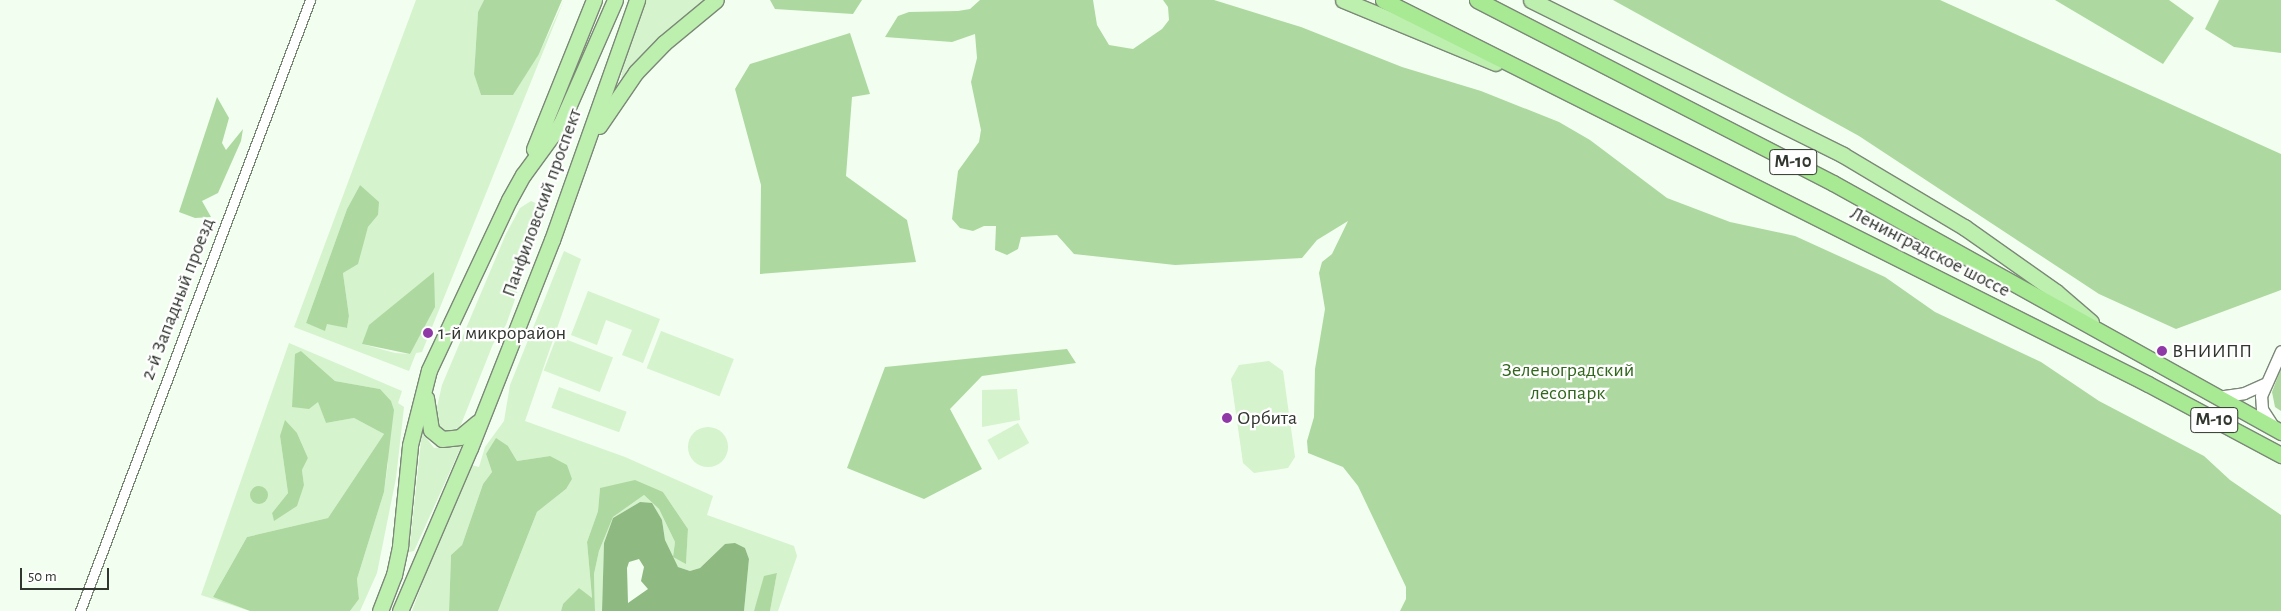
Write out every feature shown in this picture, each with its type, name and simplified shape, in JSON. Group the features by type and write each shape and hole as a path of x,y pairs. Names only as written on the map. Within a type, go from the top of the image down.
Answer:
{"highway":[{"name":"Ленинградское шоссе","path":"1383,0 2148,384 2281,455"},
{"name":"Ленинградское шоссе","path":"1477,0 1833,183 2279,431"}],"main road":[{"path":"523,175 594,0"},
{"name":"Панфиловский проспект","path":"380,611 394,575 400,546 410,445 426,380 444,336 523,175 561,123 615,0"},
{"name":"Панфиловский проспект","path":"400,611 481,419 582,156 638,0"},
{"path":"582,156 603,120 636,72 671,37 716,0"},
{"name":"Ленинградское шоссе","path":"1342,0 1559,88"},
{"name":"Ленинградское шоссе","path":"1531,0 1843,155 1964,227 2056,292 2103,333"},
{"path":"426,380 427,420 434,435 442,439 460,437 481,419"}],"street":[{"name":"2-й Западный проезд","path":"80,611 310,0"},
{"path":"2279,431 2262,409 2264,384 2281,351"},
{"path":"2217,397 2244,393 2264,384"}],"shaded area":[{"path":"416,0 484,0 478,12 474,73 481,95 539,54 564,0 422,352 416,353 409,371 294,327","holes":["360,185 378,215 368,227 362,245 343,273 349,316 347,328 326,323 325,330 306,323 347,209","418,335 410,354 395,353 362,344"]},
{"path":"645,0 704,0 621,79 625,55"},
{"path":"531,201 542,206 543,219 506,325 493,344 460,427 451,431 443,430 437,426 435,416 442,385 506,234 520,208"},
{"path":"564,251 581,259 525,421 625,457 713,496 707,515 794,546 797,556 778,611 770,611 777,573 760,594 754,611 744,611 749,559 745,548 725,544 700,568 690,571 678,567 671,557 665,540 662,520 640,502 613,518 604,543 602,611 595,611 594,574 599,551 613,517 644,495 659,509 675,542 673,557 686,563 688,529 663,492 600,488 598,511 587,542 592,599 563,604 561,611 498,611 537,512 566,489 550,456 517,461 508,446 486,454 492,472 483,484 462,545 451,555 449,611 412,611 467,464 479,467 485,447 504,421 510,385"},
{"path":"588,291 660,319 643,363 622,355 632,330 606,320 597,345 571,335"},
{"path":"661,331 734,359 719,396 647,368"},
{"path":"557,336 613,358 600,392 544,371"},
{"path":"289,343 402,391 398,403 404,407 396,478 377,573 360,611 350,611 359,599 357,579 384,492 388,464 380,389 335,381 301,351 326,423 354,418 384,434 328,518 247,537 213,597 250,611 201,595","holes":["297,433 308,458 302,470 304,485 284,514 274,520 272,513 288,493 280,436"]},
{"path":"1269,361 1283,371 1295,457 1288,468 1254,473 1243,463 1231,379 1239,365"},
{"path":"559,387 627,412 619,432 551,408"},
{"path":"1017,389 1020,420 982,427 982,390"},
{"path":"1018,423 1029,443 999,460 987,440"},
{"path":"708,427 722,433 728,447 722,461 708,467 694,461 688,447 694,433"},
{"path":"422,432 434,448 462,445 414,551 409,552"},
{"path":"640,502 652,503 662,520 665,540 678,567 690,571 700,568 725,544 735,543 745,548 749,559 744,611 602,611 604,543 613,518","holes":["639,559 644,567 641,581 648,589 628,603 627,568 629,562"]}],"green space":[{"path":"484,0 562,0 539,54 513,95 481,95 474,74 478,12"},
{"path":"770,0 862,0 853,14 775,9"},
{"name":"Зеленоградский лесопарк","path":"980,0 1093,0 1097,25 1109,45 1133,49 1162,29 1169,20 1168,7 1163,0 1214,0 1301,27 1402,67 1481,91 1559,122 1590,140 1667,198 1730,222 1795,236 1885,277 1935,312 2041,362 2099,401 2204,456 2230,480 2281,515 2281,611 1400,611 1406,599 1406,587 1358,486 1343,467 1308,453 1307,441 1314,417 1315,369 1325,309 1319,273 1322,262 1332,254 1348,221 1317,240 1302,258 1175,265 1074,254 1057,235 1021,237 1018,249 1007,255 995,250 996,226 984,226 973,231 960,228 952,219 958,171 979,142 981,130 971,82 977,58 975,34 952,42 885,37 898,16 909,12 970,9"},
{"path":"1613,0 1940,0 2281,154 2281,290 2176,329 2099,294 1859,136"},
{"path":"2055,0 2169,0 2194,18 2163,64"},
{"path":"2219,0 2281,0 2281,53 2234,47 2205,29"},
{"path":"850,33 870,94 852,97 846,176 907,220 916,262 760,274 761,185 735,89 750,64"},
{"path":"217,97 229,118 222,143 226,150 243,129 241,141 218,193 202,201 211,217 195,218 179,212"},
{"path":"360,185 379,202 378,215 368,227 358,264 343,273 349,316 347,328 327,324 325,331 306,323 347,209"},
{"path":"434,272 435,307 410,354 362,344 369,325"},
{"path":"1067,349 1076,363 982,376 950,409 982,469 924,499 847,468 885,367"},
{"path":"301,351 335,381 380,389 391,401 394,410 384,492 357,579 359,599 350,611 250,611 213,597 247,537 328,518 384,434 354,418 326,423 318,402 309,409 292,407 295,354"},
{"path":"2281,368 2281,411 2275,407 2272,392"},
{"path":"285,420 297,433 308,458 302,470 304,485 297,506 274,521 272,513 288,493 280,436"},
{"path":"496,438 508,446 517,461 550,456 567,465 572,479 566,489 537,512 498,611 449,611 451,555 462,545 483,484 492,472 486,454"},
{"path":"635,480 663,492 688,529 686,564 673,557 675,542 659,509 644,495 613,517 599,551 594,574 595,611 561,611 563,604 579,588 592,598 587,542 598,511 600,488"},
{"path":"255,486 263,486 268,491 266,502 255,504 250,499 250,491"},
{"path":"777,573 770,611 754,611 764,576"}],"place":[{"name":"1-й микрорайон","path":"428,333"},
{"name":"ВНИИПП","path":"2162,351"},
{"name":"Орбита","path":"1227,418"}]}
